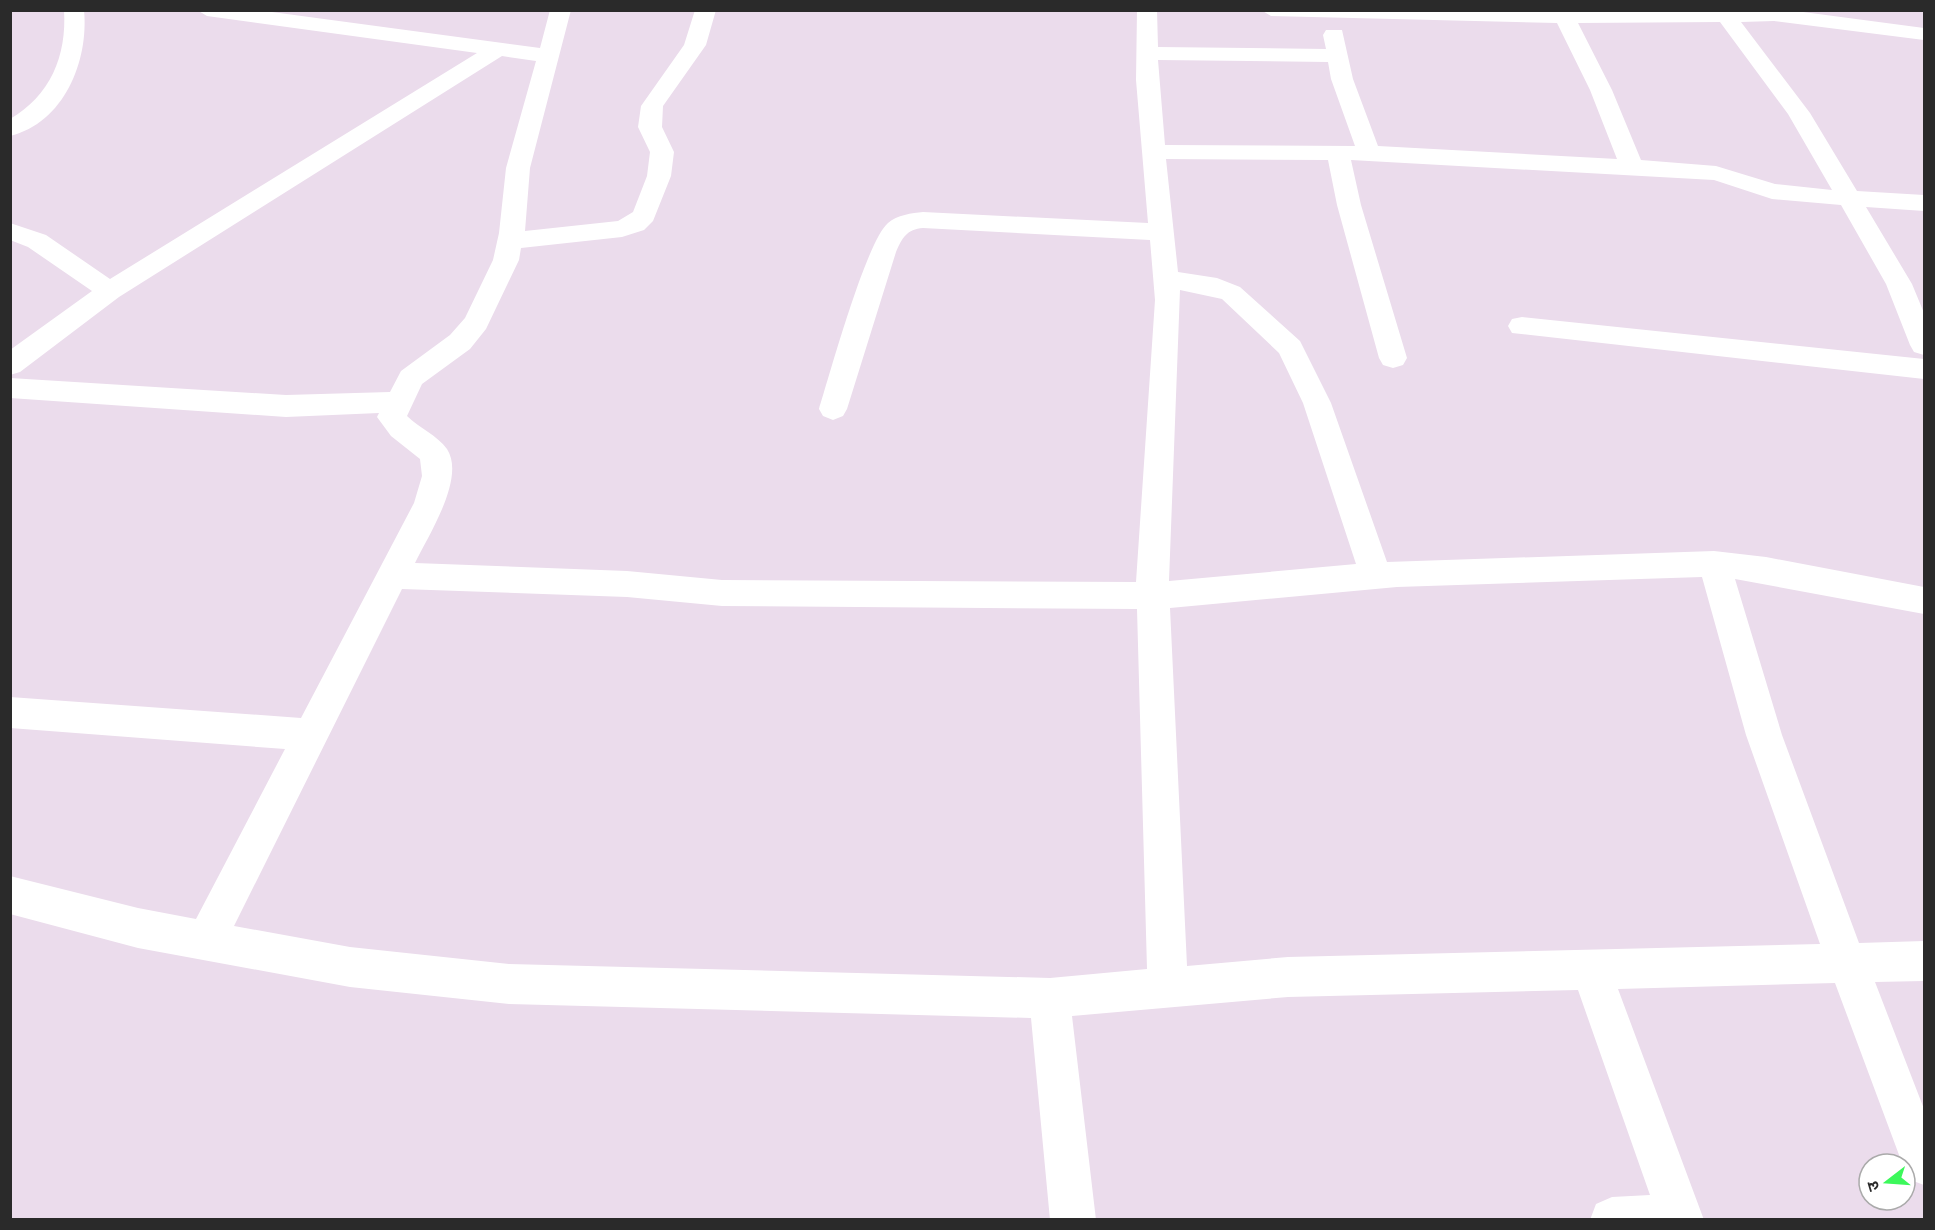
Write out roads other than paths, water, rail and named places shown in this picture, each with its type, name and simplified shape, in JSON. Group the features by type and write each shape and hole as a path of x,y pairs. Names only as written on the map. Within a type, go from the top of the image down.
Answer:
{"street":[{"path":"10,129 35,114 52,97 60,83 72,43 74,10"},
{"path":"207,10 548,56"},
{"path":"206,940 429,503 437,476 435,455 420,440 402,432 392,417 397,402 411,378 460,342 476,322 494,287 510,241 519,168 561,10"},
{"path":"510,241 622,229 635,224 644,215 659,176 662,152 650,127 652,106 695,45 706,10"},
{"path":"1147,10 1147,53 1154,152 1168,300 1160,413 1153,596 1168,987"},
{"path":"1271,10 1554,14 1724,12 1774,15 1924,34"},
{"path":"1321,12 1369,153"},
{"path":"1724,12 1799,113 1852,200 1899,284 1924,345"},
{"path":"1554,14 1601,90 1632,167"},
{"path":"10,365 110,291 497,50"},
{"path":"1147,53 1337,56"},
{"path":"1154,152 1369,153 1632,167 1716,173 1772,191 1852,200 1924,202"},
{"path":"1338,153 1349,204 1393,358"},
{"path":"834,409 883,252 891,233 899,224 923,220 1161,232"},
{"path":"10,231 37,241 110,291"},
{"path":"1166,279 1217,287 1232,293 1290,348 1317,403 1377,575"},
{"path":"1522,326 1924,369"},
{"path":"10,388 286,406 397,402"},
{"path":"392,575 627,584 722,593 1153,596 1377,575 1606,565 1714,564 1766,570 1924,600"},
{"path":"1714,564 1764,735 1847,963 1924,1164"},
{"path":"10,712 310,735"},
{"path":"10,895 138,928 350,968 509,984 1050,998 1288,977 1924,961"},
{"path":"1591,969 1681,1217 1612,1220"},
{"path":"1050,998 1073,1220"}]}
